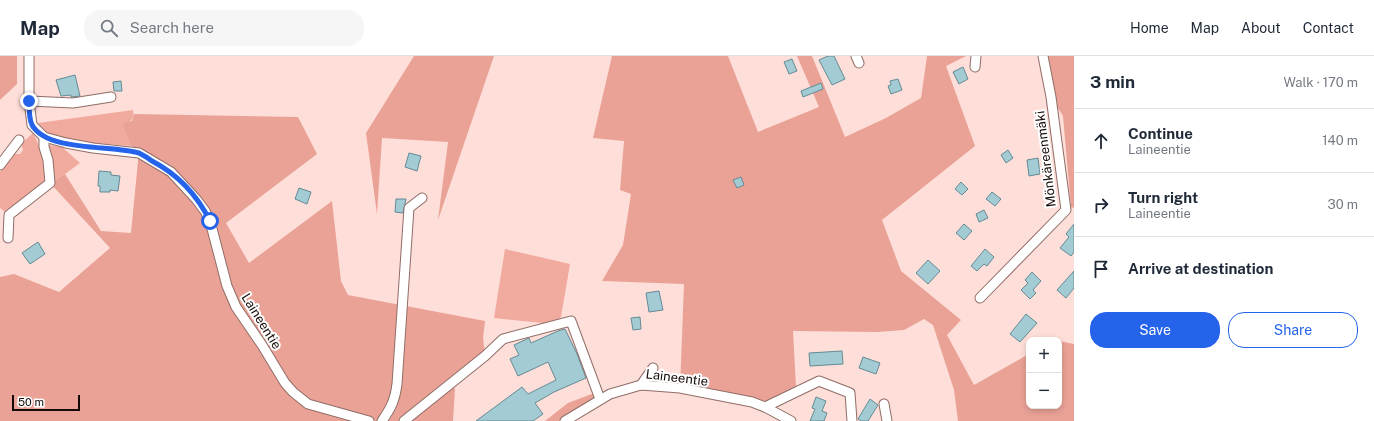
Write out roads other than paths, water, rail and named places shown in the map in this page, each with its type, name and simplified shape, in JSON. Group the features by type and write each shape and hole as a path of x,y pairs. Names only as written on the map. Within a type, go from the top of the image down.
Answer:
{"street":[{"path":"8,238 9,215 50,183 48,160 44,147 44,137 32,125 29,101 29,56"},
{"path":"975,67 976,56"},
{"name":"Mönkäreenmäki","path":"980,298 1066,210 1051,97 1043,56"},
{"path":"29,101 73,103 110,97"},
{"name":"Laineentie","path":"44,137 93,148 138,153 171,172 205,211 210,221 227,286 236,307 262,344 285,383 293,392 308,404 369,421"},
{"path":"0,165 19,140"},
{"path":"382,421 391,408 395,397 397,384 409,208 422,198"},
{"path":"404,421 485,356 503,339 571,321 600,399"},
{"path":"641,385 652,368"},
{"path":"765,407 819,381 850,393 852,421"},
{"name":"Laineentie","path":"564,421 610,394 641,385 680,388 752,402 791,421"},
{"path":"884,404 886,421"}]}
